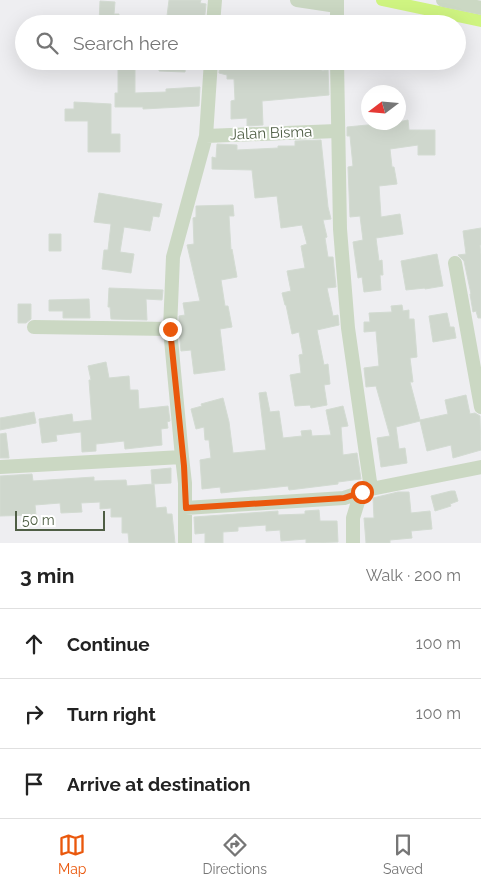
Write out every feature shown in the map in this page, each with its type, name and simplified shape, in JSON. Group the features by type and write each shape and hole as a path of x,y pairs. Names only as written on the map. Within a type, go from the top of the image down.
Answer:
{"street":[{"path":"214,15 215,0"},
{"path":"298,0 337,2 337,15"},
{"path":"443,0 481,8"},
{"path":"185,543 185,483 170,329 173,256 206,136 210,70"},
{"path":"337,70 340,229 348,328 366,491 353,518"},
{"name":"Jalan Bisma","path":"206,136 337,131"},
{"path":"455,263 481,407"},
{"path":"34,327 170,329"},
{"path":"0,467 182,457"},
{"path":"186,508 344,498 366,491 481,467"},
{"path":"344,498 353,518 353,543"}],"building":[{"path":"169,0 201,0 200,3 206,4 205,15 167,15"},
{"path":"100,1 115,2 114,14 119,15 99,15"},
{"path":"118,70 135,70 135,93 166,92 166,89 200,87 199,106 143,109 143,107 115,107 115,93 118,93"},
{"path":"159,70 185,70 185,72"},
{"path":"219,70 328,70 329,95 262,101 263,125 247,126 247,118 231,119 231,101 235,100 234,79 227,79 227,75 219,73"},
{"path":"74,102 111,104 111,134 120,134 120,152 88,152 88,121 65,121 65,109 74,109"},
{"path":"406,120 408,120 409,130 435,130 435,155 418,155 418,145 390,149 392,167 394,167 397,184 379,186 381,217 400,214 403,234 376,238 379,261 382,260 381,290 364,292 362,277 358,278 353,242 363,240 360,216 350,217 348,167 353,166 350,136 347,136 347,127 361,126 361,130 406,130"},
{"path":"321,140 331,219 323,220 327,237 325,238 328,257 333,257 336,287 327,288 333,316 338,315 339,325 317,330 324,365 328,364 330,384 324,385 327,405 311,408 310,405 295,406 290,375 301,373 299,355 303,354 299,332 292,334 282,293 291,291 287,271 305,268 301,246 307,244 302,225 281,228 277,196 255,198 252,170 212,169 212,157 216,158 217,144 237,145 237,150 295,146 295,141"},
{"path":"99,193 162,204 159,217 153,216 150,231 124,227 120,252 134,254 131,273 102,269 104,250 108,250 111,224 94,222"},
{"path":"233,205 234,216 229,216 231,250 237,277 221,280 225,306 228,306 232,327 220,329 225,370 194,374 191,350 181,351 179,329 179,316 185,315 183,303 200,301 187,245 194,244 193,218 196,217 196,206"},
{"path":"481,228 481,318 478,318 476,311 473,312 464,261 458,255 466,254 463,231"},
{"path":"49,234 61,234 61,251 49,251"},
{"path":"437,254 443,286 406,290 401,261"},
{"path":"109,288 163,290 162,300 146,299 147,320 111,319 110,307 108,307"},
{"path":"89,299 90,318 63,318 63,311 49,311 49,300"},
{"path":"18,304 31,304 31,319 26,323 18,323"},
{"path":"402,305 403,311 409,310 409,319 414,319 417,357 410,358 413,382 410,382 420,420 448,414 445,400 466,395 470,414 475,413 480,416 481,450 453,458 451,445 427,451 420,421 396,427 399,449 405,448 407,463 381,467 377,438 390,436 376,386 366,387 364,368 379,366 376,331 364,332 364,322 370,322 369,313 392,312 391,306"},
{"path":"447,313 450,327 454,327 456,338 433,342 429,316"},
{"path":"106,362 109,378 129,376 130,390 138,390 139,409 168,406 170,421 167,422 168,428 161,429 162,445 125,449 124,441 96,444 96,451 82,452 81,432 56,435 57,441 42,443 39,419 72,414 73,422 92,420 89,380 91,380 88,366"},
{"path":"266,392 270,412 279,411 283,438 302,436 301,431 311,430 312,436 331,435 326,410 343,406 348,426 341,427 343,455 357,453 361,479 289,490 288,486 221,493 220,487 202,489 200,460 211,458 209,440 205,440 204,427 196,429 191,409 223,398 229,422 233,453 266,450 259,393"},
{"path":"34,412 36,423 0,430 0,418"},
{"path":"6,433 9,458 0,458 0,434"},
{"path":"171,468 171,483 152,484 151,470"},
{"path":"32,474 33,481 94,477 94,481 126,480 127,486 154,484 156,508 166,507 167,514 172,514 175,543 129,543 128,533 122,533 122,517 111,517 111,508 100,509 100,502 81,503 82,512 61,513 60,503 35,505 36,515 0,516 0,476"},
{"path":"455,491 458,501 450,504 451,506 435,511 431,496"},
{"path":"398,492 409,492 411,513 430,511 432,529 411,531 412,538 390,540 390,543 366,543 364,518 374,518 373,498"},
{"path":"319,510 320,521 337,521 338,542 306,543 306,539 281,541 280,530 266,531 266,525 238,527 238,531 223,532 223,543 205,543 205,533 195,534 194,517 278,511 278,515 305,514 305,511"}],"waterway":[{"path":"382,0 453,15"},
{"path":"466,18 481,21"}],"route":[{"path":"170,329 180,418 186,508 344,498 362,492"}]}
